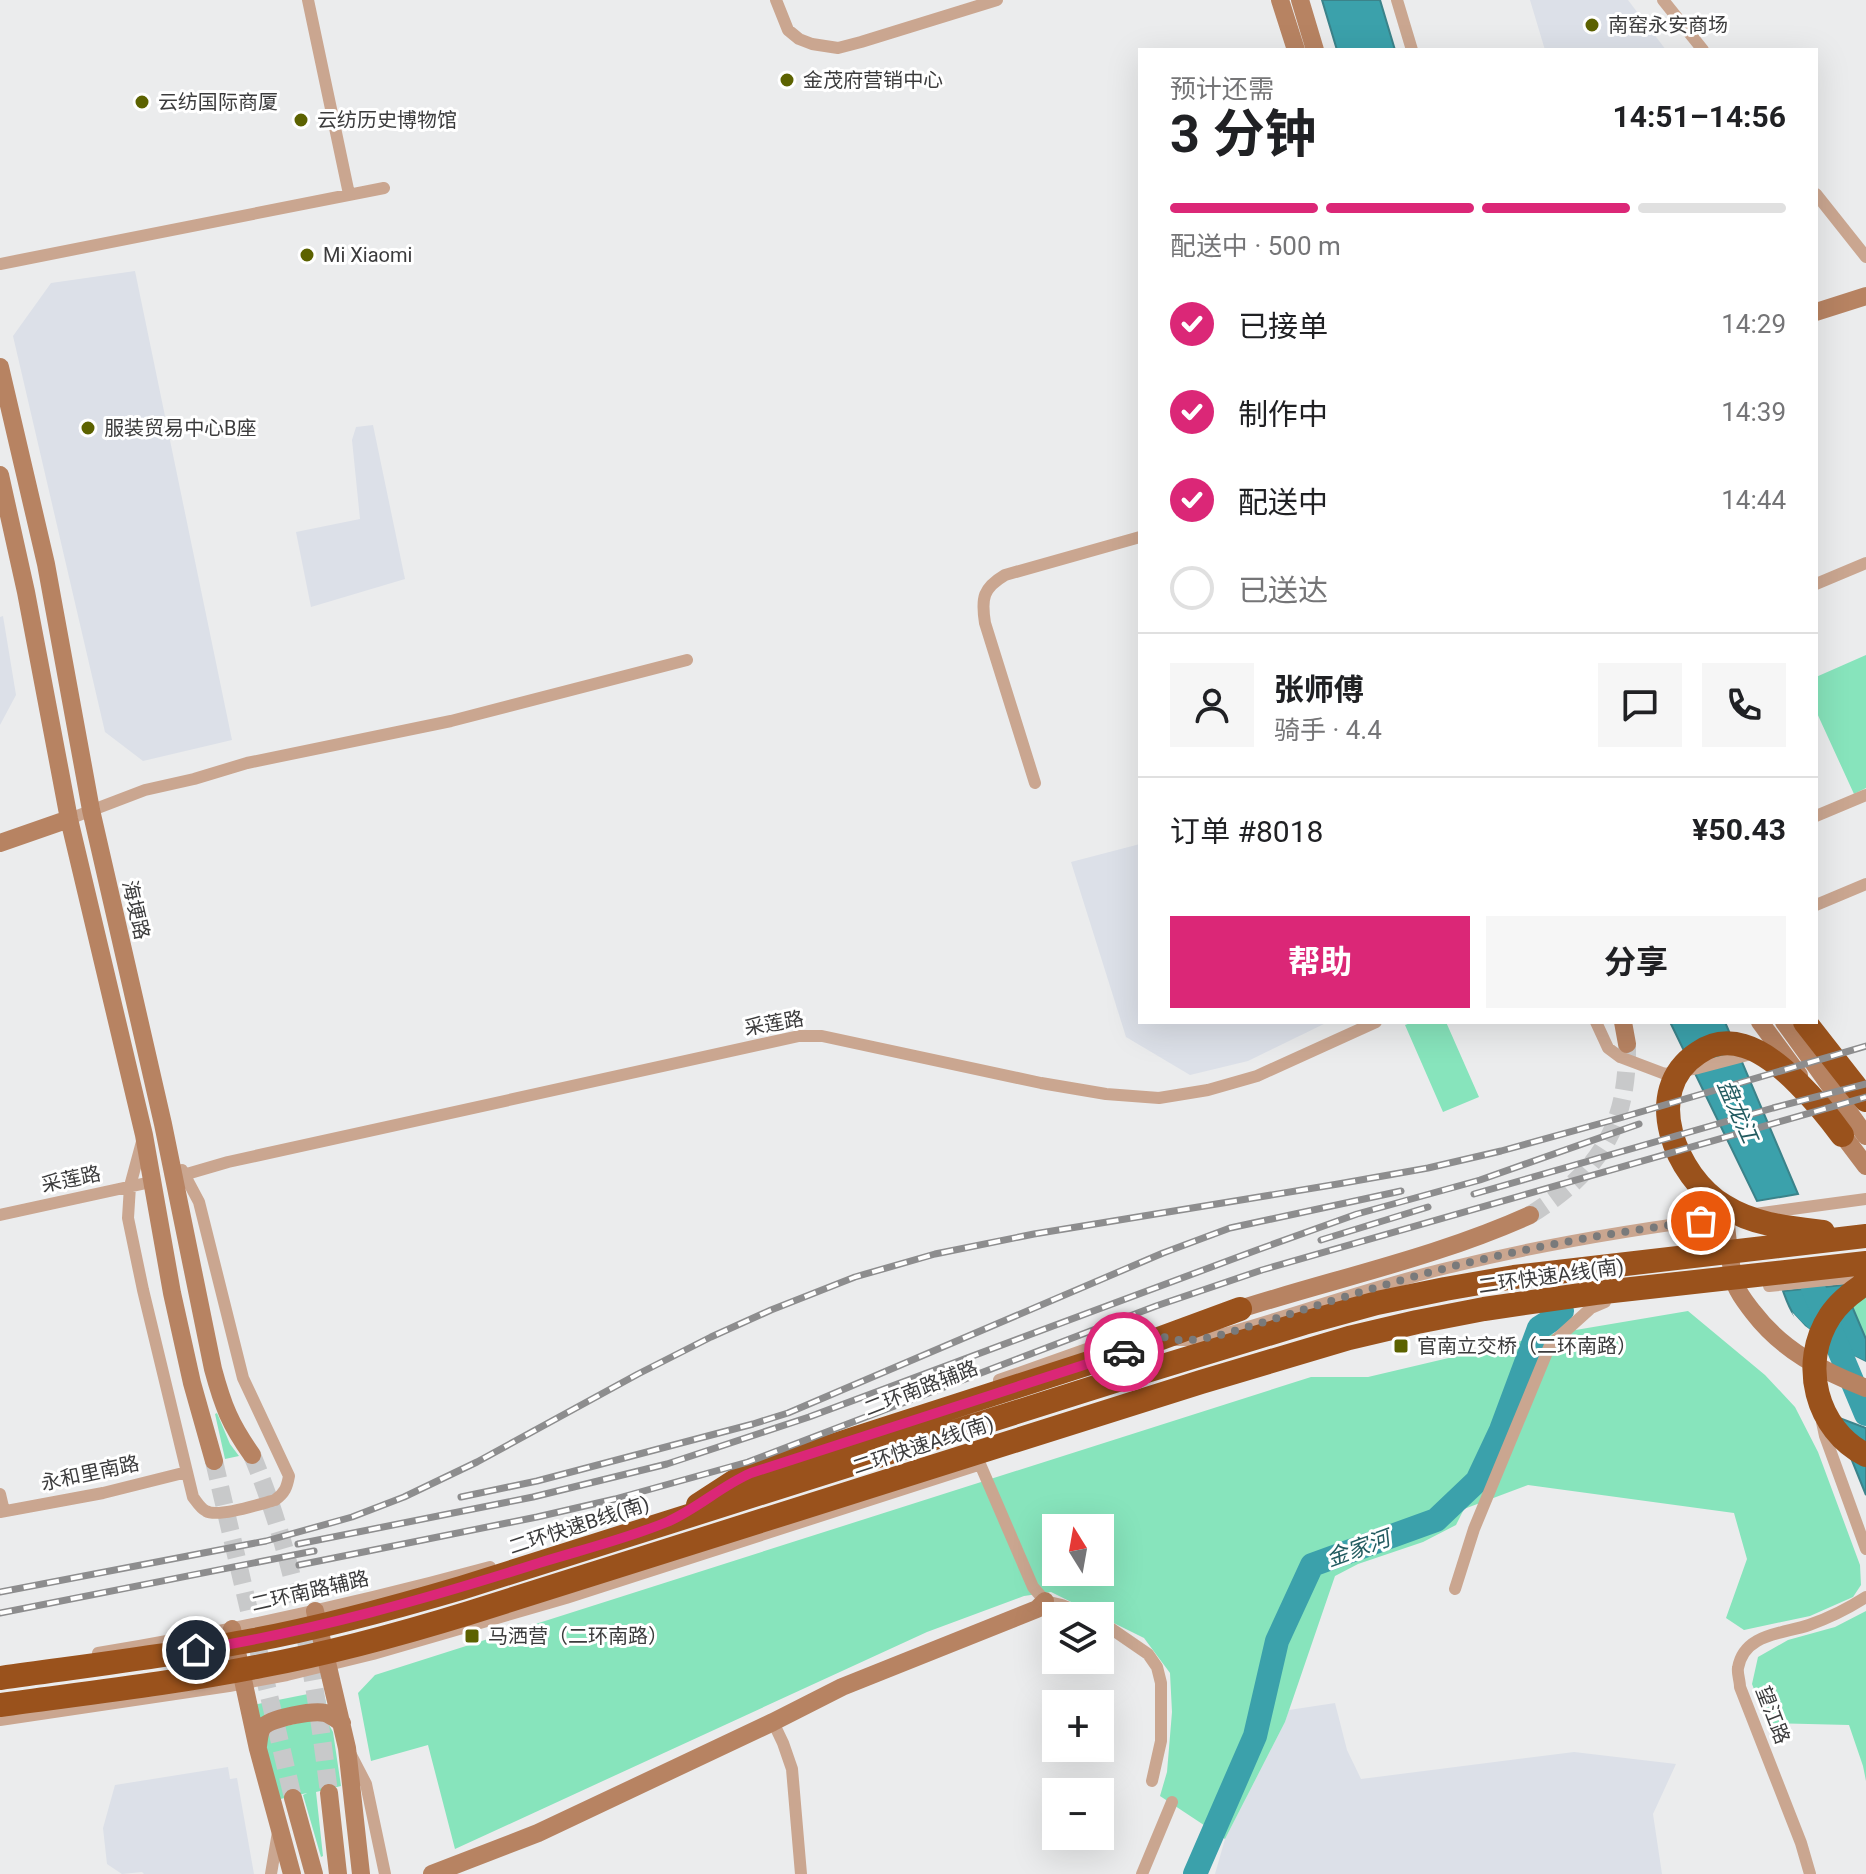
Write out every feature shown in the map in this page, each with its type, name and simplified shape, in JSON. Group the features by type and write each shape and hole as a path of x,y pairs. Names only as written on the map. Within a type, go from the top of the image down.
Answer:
{"highway":[{"path":"1805,1024 1866,1100"},
{"path":"1854,1135 1775,1063 1760,1052 1736,1044 1713,1045 1692,1057 1681,1070 1668,1107 1671,1131 1680,1157 1694,1180 1714,1200 1739,1214 1768,1224 1866,1235"},
{"name":"二环快速B线(南)","path":"0,1678 166,1655 299,1631 418,1601 1214,1350 1377,1303 1514,1277 1866,1235"},
{"name":"二环快速A线(南)","path":"0,1705 246,1669 403,1633 1211,1379 1384,1329 1518,1303 1866,1263"},
{"path":"1866,1283 1838,1306 1824,1325 1816,1350 1815,1373 1818,1398 1829,1421 1846,1441 1866,1455"},
{"path":"643,1530 678,1517 738,1479 759,1470 1126,1351 1240,1309"}],"main road":[{"path":"1280,0 1295,48"},
{"path":"1300,0 1314,48"},
{"path":"1818,311 1866,296"},
{"name":"海埂路","path":"0,367 46,564 91,810 164,1132 179,1176 213,1369 234,1430 252,1455"},
{"path":"0,475 26,592 69,819 144,1135 160,1236 189,1368 214,1461"},
{"path":"0,843 69,819"},
{"path":"1622,1049 1623,1024"},
{"path":"1762,1024 1854,1135"},
{"path":"1785,1024 1854,1135 1866,1166"},
{"path":"1240,1309 1414,1258 1530,1215"},
{"path":"1725,1217 1737,1289 1750,1308 1791,1350 1833,1376 1866,1388"},
{"path":"432,1874 538,1833 842,1687 1037,1609 1045,1601"},
{"path":"315,1611 347,1748 361,1874"},
{"path":"232,1629 258,1749 292,1874"},
{"path":"258,1749 263,1727 271,1721 323,1712 342,1723"},
{"path":"329,1793 338,1874"},
{"path":"293,1798 314,1874"}],"street":[{"path":"308,0 349,194"},
{"path":"776,0 788,30 799,39 838,48 997,0"},
{"path":"1397,0 1411,48"},
{"path":"1663,0 1701,48"},
{"path":"0,264 384,188"},
{"path":"1818,197 1866,257"},
{"path":"1035,783 985,623 983,611 987,588 1005,575 1138,538"},
{"path":"1818,583 1866,563"},
{"path":"69,819 145,790 247,763 451,721 687,660"},
{"path":"1818,815 1866,795"},
{"path":"1818,904 1866,884"},
{"name":"采莲路","path":"179,1176 228,1162 799,1036 822,1036 1041,1083 1106,1094 1159,1098 1208,1090 1257,1076 1372,1024"},
{"path":"1597,1024 1608,1048 1622,1049 1654,1072 1665,1074 1747,1056 1784,1042 1801,1024"},
{"path":"144,1135 130,1186 128,1218 193,1497 207,1512 217,1514 275,1500 288,1486 289,1476 243,1378 199,1202 179,1176"},
{"name":"采莲路","path":"0,1215 151,1182"},
{"name":"二环南路辅路","path":"0,1667 232,1629 483,1569 655,1517 884,1423 1123,1337 1150,1334 1183,1341 1213,1337 1459,1265 1620,1233 1866,1199"},
{"path":"0,1720 243,1683 328,1666 433,1638 1239,1379 1427,1328 1490,1316 1605,1302 1866,1276"},
{"path":"1455,1589 1474,1529 1550,1345 1591,1308 1605,1302"},
{"path":"1814,1365 1818,1408 1825,1436 1866,1549"},
{"path":"980,1464 1033,1587 1049,1602"},
{"name":"永和里南路","path":"2,1511 103,1493 187,1472"},
{"path":"0,1494 2,1511"},
{"name":"望江路","path":"1810,1874 1801,1843 1740,1687 1738,1668 1747,1647 1764,1637 1810,1625 1866,1597"},
{"path":"1114,1631 1148,1654 1157,1667 1161,1683 1161,1741 1152,1781"},
{"path":"773,1722 792,1769 801,1874"},
{"path":"347,1748 366,1784 385,1874"},
{"path":"1142,1874 1172,1802"},
{"path":"271,1874 279,1825"}],"shaded area":[{"name":"南窑永安商场","path":"1530,0 1628,0 1664,48 1544,48"},
{"path":"135,271 232,740 143,761 105,732 13,336 51,283"},
{"path":"373,425 405,579 311,607 296,532 360,519 352,440 356,427"},
{"path":"3,616 16,695 0,725 0,617"},
{"path":"1138,845 1138,1024 1324,1024 1248,1061 1190,1075 1126,1037 1071,862"},
{"path":"1335,1703 1347,1750 1361,1779 1574,1752 1676,1764 1653,1814 1662,1874 1215,1874 1225,1839 1289,1710"},
{"path":"228,1767 230,1779 237,1778 254,1874 122,1874 107,1864 103,1828 115,1785"}],"green space":[{"path":"1866,655 1866,788 1854,794 1818,715 1818,676"},
{"path":"1447,1024 1479,1097 1443,1112 1405,1025"},
{"path":"1843,1285 1866,1285 1866,1339"},
{"path":"1688,1311 1765,1375 1795,1407 1818,1452 1860,1565 1861,1585 1853,1597 1810,1616 1744,1630 1726,1618 1747,1559 1734,1513 1528,1485 1464,1509 1456,1525 1423,1542 1358,1564 1335,1576 1285,1722 1225,1839 1160,1796 1167,1772 1172,1712 1170,1673 1144,1638 1114,1623 1114,1602 1071,1602 1051,1592 1024,1596 927,1632 455,1849 428,1745 371,1761 358,1693 375,1675 1311,1377 1368,1377 1546,1335"},
{"path":"217,1413 230,1444 239,1456 225,1459"},
{"path":"1866,1611 1866,1781 1849,1725 1767,1723 1752,1684 1758,1657 1788,1640 1835,1627"},
{"path":"323,1691 327,1707 258,1724 253,1705"},
{"path":"319,1718 328,1723 333,1732 341,1786 316,1792 321,1857 303,1795 307,1793 276,1800 264,1736 266,1731"}],"water":[{"path":"1322,0 1380,0 1394,48 1336,48"},
{"path":"1671,1024 1726,1024 1798,1194 1757,1201"},
{"path":"1843,1285 1866,1339 1866,1362 1809,1330 1794,1315 1783,1291"},
{"path":"1834,1416 1866,1428 1866,1495"}],"pier":[{"path":"1792,1312 1805,1326 1830,1344 1866,1362 1866,1366 1828,1347 1803,1329"}],"waterway":[{"name":"盘龙江","path":"1813,1288 1866,1414"},
{"name":"金家河","path":"1195,1874 1255,1736 1277,1641 1312,1565 1436,1520 1477,1481 1501,1430 1539,1328 1562,1311"}],"tunnel":[{"path":"1530,1215 1575,1181 1605,1144 1622,1100 1627,1044"},
{"path":"252,1455 281,1537 302,1621 329,1793"},
{"path":"214,1461 293,1798"}],"railway":[{"path":"0,1592 266,1541 352,1517 404,1497 477,1462 711,1337 855,1277 935,1254 1034,1234 1428,1168 1620,1118 1866,1046"},
{"path":"1474,1194 1866,1084"},
{"path":"299,1565 537,1517 748,1462 1156,1306 1262,1270 1866,1097"},
{"path":"298,1544 533,1497 667,1464 809,1417 1357,1214 1480,1180 1639,1124"},
{"path":"461,1497 537,1481 788,1413 1163,1253 1230,1228 1401,1191"},
{"path":"1321,1240 1428,1207"},
{"path":"0,1613 314,1551"}],"way so far":[{"path":"1124,1352 1165,1337 1183,1341 1213,1337 1394,1282 1472,1262 1620,1233 1701,1221"}],"place":[{"name":"南窑永安商场","path":"1592,25"},
{"name":"金茂府营销中心","path":"787,80"},
{"name":"云纺国际商厦","path":"142,102"},
{"name":"云纺历史博物馆","path":"301,120"},
{"name":"Mi Xiaomi","path":"307,255"},
{"name":"服装贸易中心B座","path":"88,428"},
{"name":"官南立交桥（二环南路）","path":"1401,1346"},
{"name":"马洒营（二环南路）","path":"472,1636"}],"route":[{"path":"196,1650 285,1634 372,1613 662,1524 738,1479 767,1467 1124,1352"}]}
